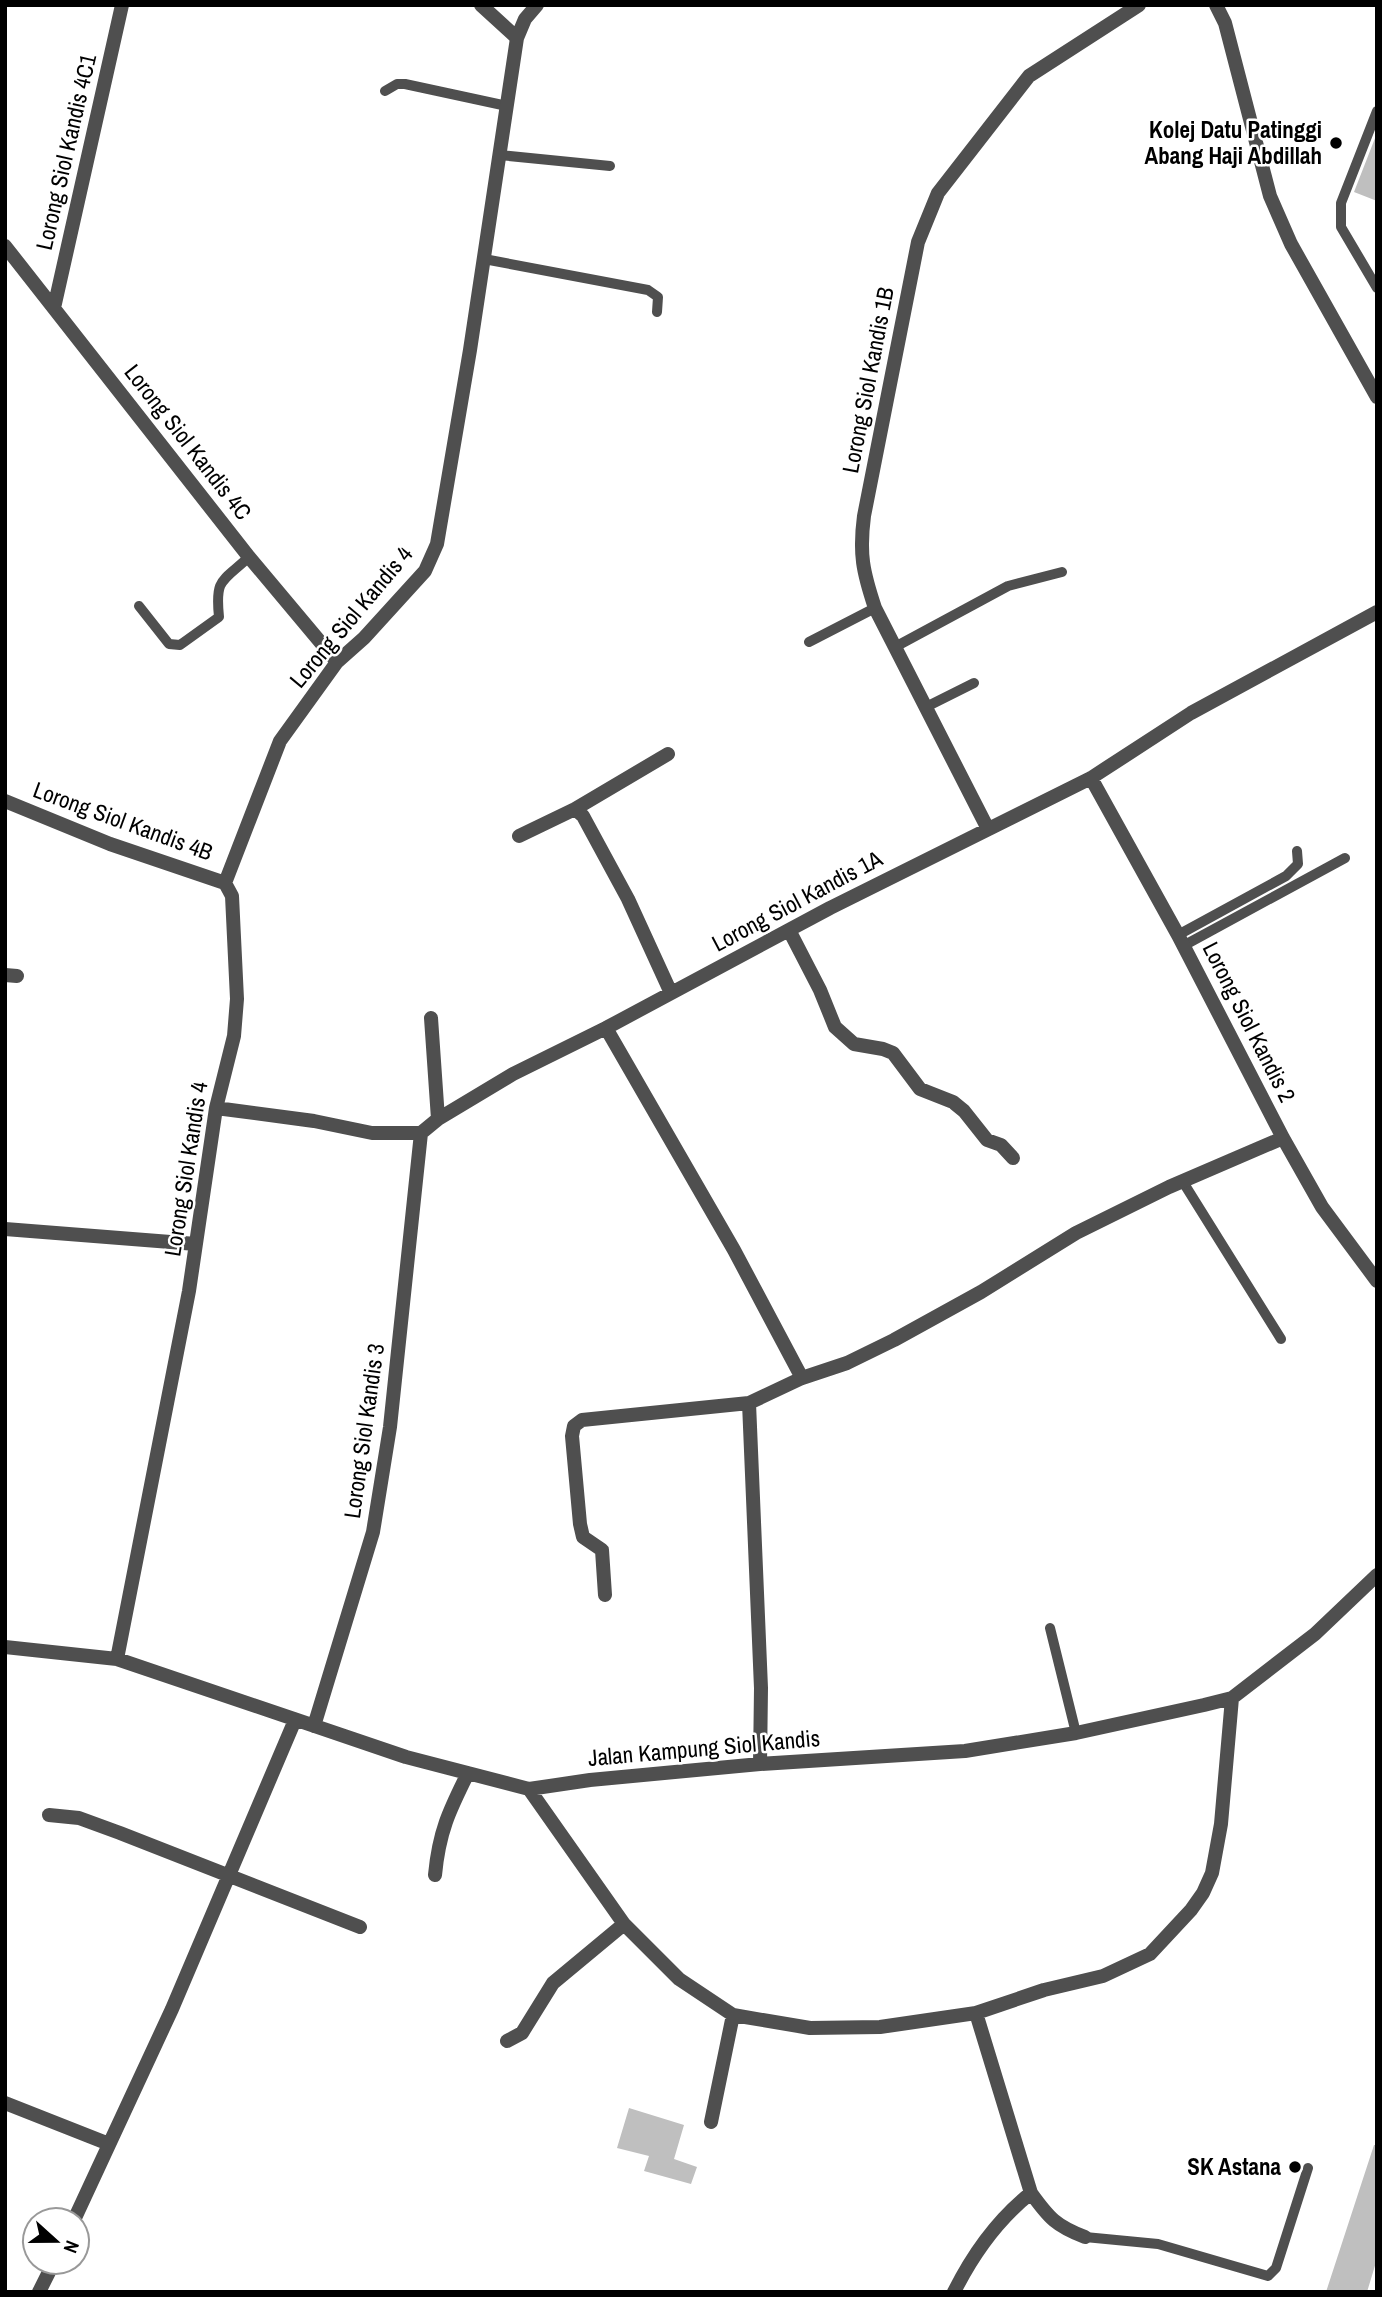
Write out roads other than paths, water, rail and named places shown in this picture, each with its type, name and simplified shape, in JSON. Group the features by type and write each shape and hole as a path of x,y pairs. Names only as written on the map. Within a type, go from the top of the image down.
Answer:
{"street":[{"name":"Lorong Siol Kandis 4C1","path":"54,309 122,5"},
{"path":"481,5 517,38"},
{"name":"Lorong Siol Kandis 4","path":"117,1659 196,1244 216,1108 234,1035 236,1014 232,896 225,883 279,741 337,662 364,638 425,571 437,544 517,38 525,19 537,5"},
{"name":"Lorong Siol Kandis 1B","path":"988,829 875,608 863,571 861,541 864,516 918,242 938,193 1029,76 1139,5"},
{"path":"1216,5 1225,23 1270,196 1291,244 1377,397"},
{"name":"Lorong Siol Kandis 4C","path":"5,246 249,557 337,662"},
{"name":"Lorong Siol Kandis 1A","path":"421,1133 438,1119 513,1074 606,1028 789,930 1091,778 1191,713 1377,612"},
{"path":"519,836 575,809 668,754"},
{"name":"Lorong Siol Kandis 2","path":"1091,778 1181,940 1283,1138 1322,1207 1377,1281"},
{"name":"Lorong Siol Kandis 4B","path":"5,801 110,844 225,883"},
{"path":"575,809 583,816 628,899 671,993"},
{"path":"789,930 820,990 835,1027 854,1044 883,1049 893,1054 919,1089 953,1102 964,1111 987,1140 1001,1145 1013,1158"},
{"path":"431,1018 438,1119"},
{"path":"606,1028 734,1250 802,1378"},
{"path":"216,1108 314,1121 372,1133 421,1133"},
{"name":"Lorong Siol Kandis 3","path":"314,1726 373,1532 390,1427 421,1133"},
{"path":"605,1595 601,1550 583,1537 580,1524 572,1436 574,1426 582,1420 749,1403 802,1378 847,1363 894,1340 981,1292 1076,1233 1283,1138"},
{"path":"5,1229 196,1244"},
{"path":"749,1403 761,1688 761,1764"},
{"name":"Jalan Kampung Siol Kandis","path":"5,1647 117,1659 406,1757 529,1789 590,1780 761,1764 965,1751 1076,1733 1232,1698 1315,1634 1377,1574"},
{"path":"529,1789 624,1924 679,1979 733,2015 810,2028 880,2027 976,2013 1044,1990 1102,1976 1150,1954 1191,1910 1212,1873 1221,1824 1232,1698"},
{"path":"80,2206 172,2009 295,1720"},
{"path":"435,1875 438,1844 447,1816 468,1773"},
{"path":"49,1815 79,1818 360,1927"},
{"path":"507,2041 522,2033 553,1983 624,1924"},
{"path":"976,2013 1031,2193 1045,2212 1062,2228 1085,2236"},
{"path":"711,2122 733,2015"},
{"path":"5,2103 109,2144"},
{"path":"954,2292 968,2264 1008,2211 1031,2193"},
{"path":"39,2292 47,2276"}],"lane":[{"path":"385,91 397,84 405,84 507,106"},
{"path":"1377,111 1341,203 1341,227 1377,288"},
{"path":"499,155 610,166"},
{"path":"484,259 648,290 658,298 657,312"},
{"path":"139,606 169,644 180,645 219,617 217,594 220,584 249,557"},
{"path":"895,647 1008,586 1062,572"},
{"path":"809,642 875,608"},
{"path":"926,707 974,683"},
{"path":"1181,940 1286,876 1298,864 1297,851"},
{"path":"1181,940 1345,858"},
{"path":"1183,1182 1282,1339"},
{"path":"1050,1628 1076,1733"},
{"path":"1085,2236 1158,2244 1268,2276 1276,2268 1308,2168"}],"place":[{"name":"Kolej Datu Patinggi Abang Haji Abdillah","path":"1336,143"},
{"name":"SK Astana","path":"1295,2167"}]}
